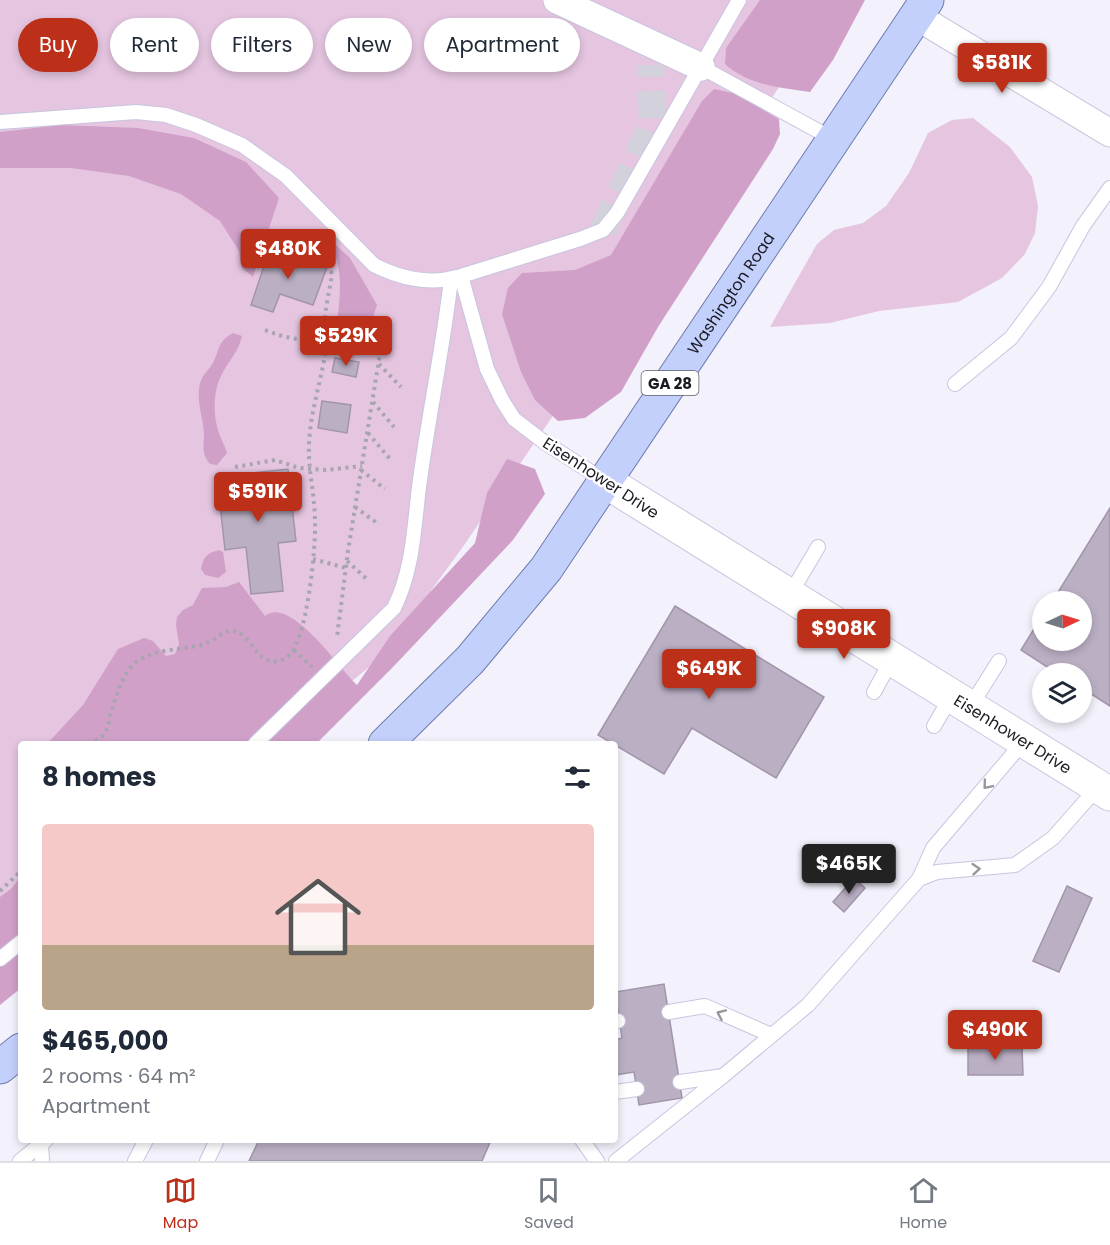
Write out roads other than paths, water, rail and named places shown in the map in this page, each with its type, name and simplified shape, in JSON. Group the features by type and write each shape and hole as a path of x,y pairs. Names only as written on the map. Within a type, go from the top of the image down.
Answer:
{"main road":[{"name":"Washington Road","path":"388,741 470,660 546,569 922,8"},
{"path":"0,1067 18,1052"}],"street":[{"path":"557,0 701,67"},
{"path":"922,8 1110,134"},
{"name":"Eisenhower Drive","path":"605,481 1104,790"}],"lane":[{"path":"0,122 136,112 166,115 196,125 242,145 286,176 374,265 392,274 411,279 456,277 603,230 617,213 739,0"},
{"path":"701,67 833,139"},
{"path":"955,384 1011,338 1049,287 1083,226 1110,188"},
{"path":"258,741 394,608 400,596 407,577 419,488 456,277"},
{"name":"Eisenhower Drive","path":"456,277 487,369 514,419 544,442 605,481"},
{"path":"789,596 818,547"},
{"path":"874,692 892,659"},
{"path":"934,726 999,661"},
{"path":"616,1161 808,1005 919,879 933,848 1025,740"},
{"path":"919,879 937,872 1015,865 1053,838 1104,790"},
{"path":"0,959 18,944"},
{"path":"669,1012 705,1006 771,1035"},
{"path":"680,1082 723,1076"},
{"path":"618,1092 637,1089"},
{"path":"20,1161 43,1143"},
{"path":"42,1161 44,1143"},
{"path":"135,1161 144,1143"},
{"path":"207,1161 216,1143"},
{"path":"584,1143 597,1161"}],"tunnel":[{"path":"603,230 652,126 651,65"}]}
